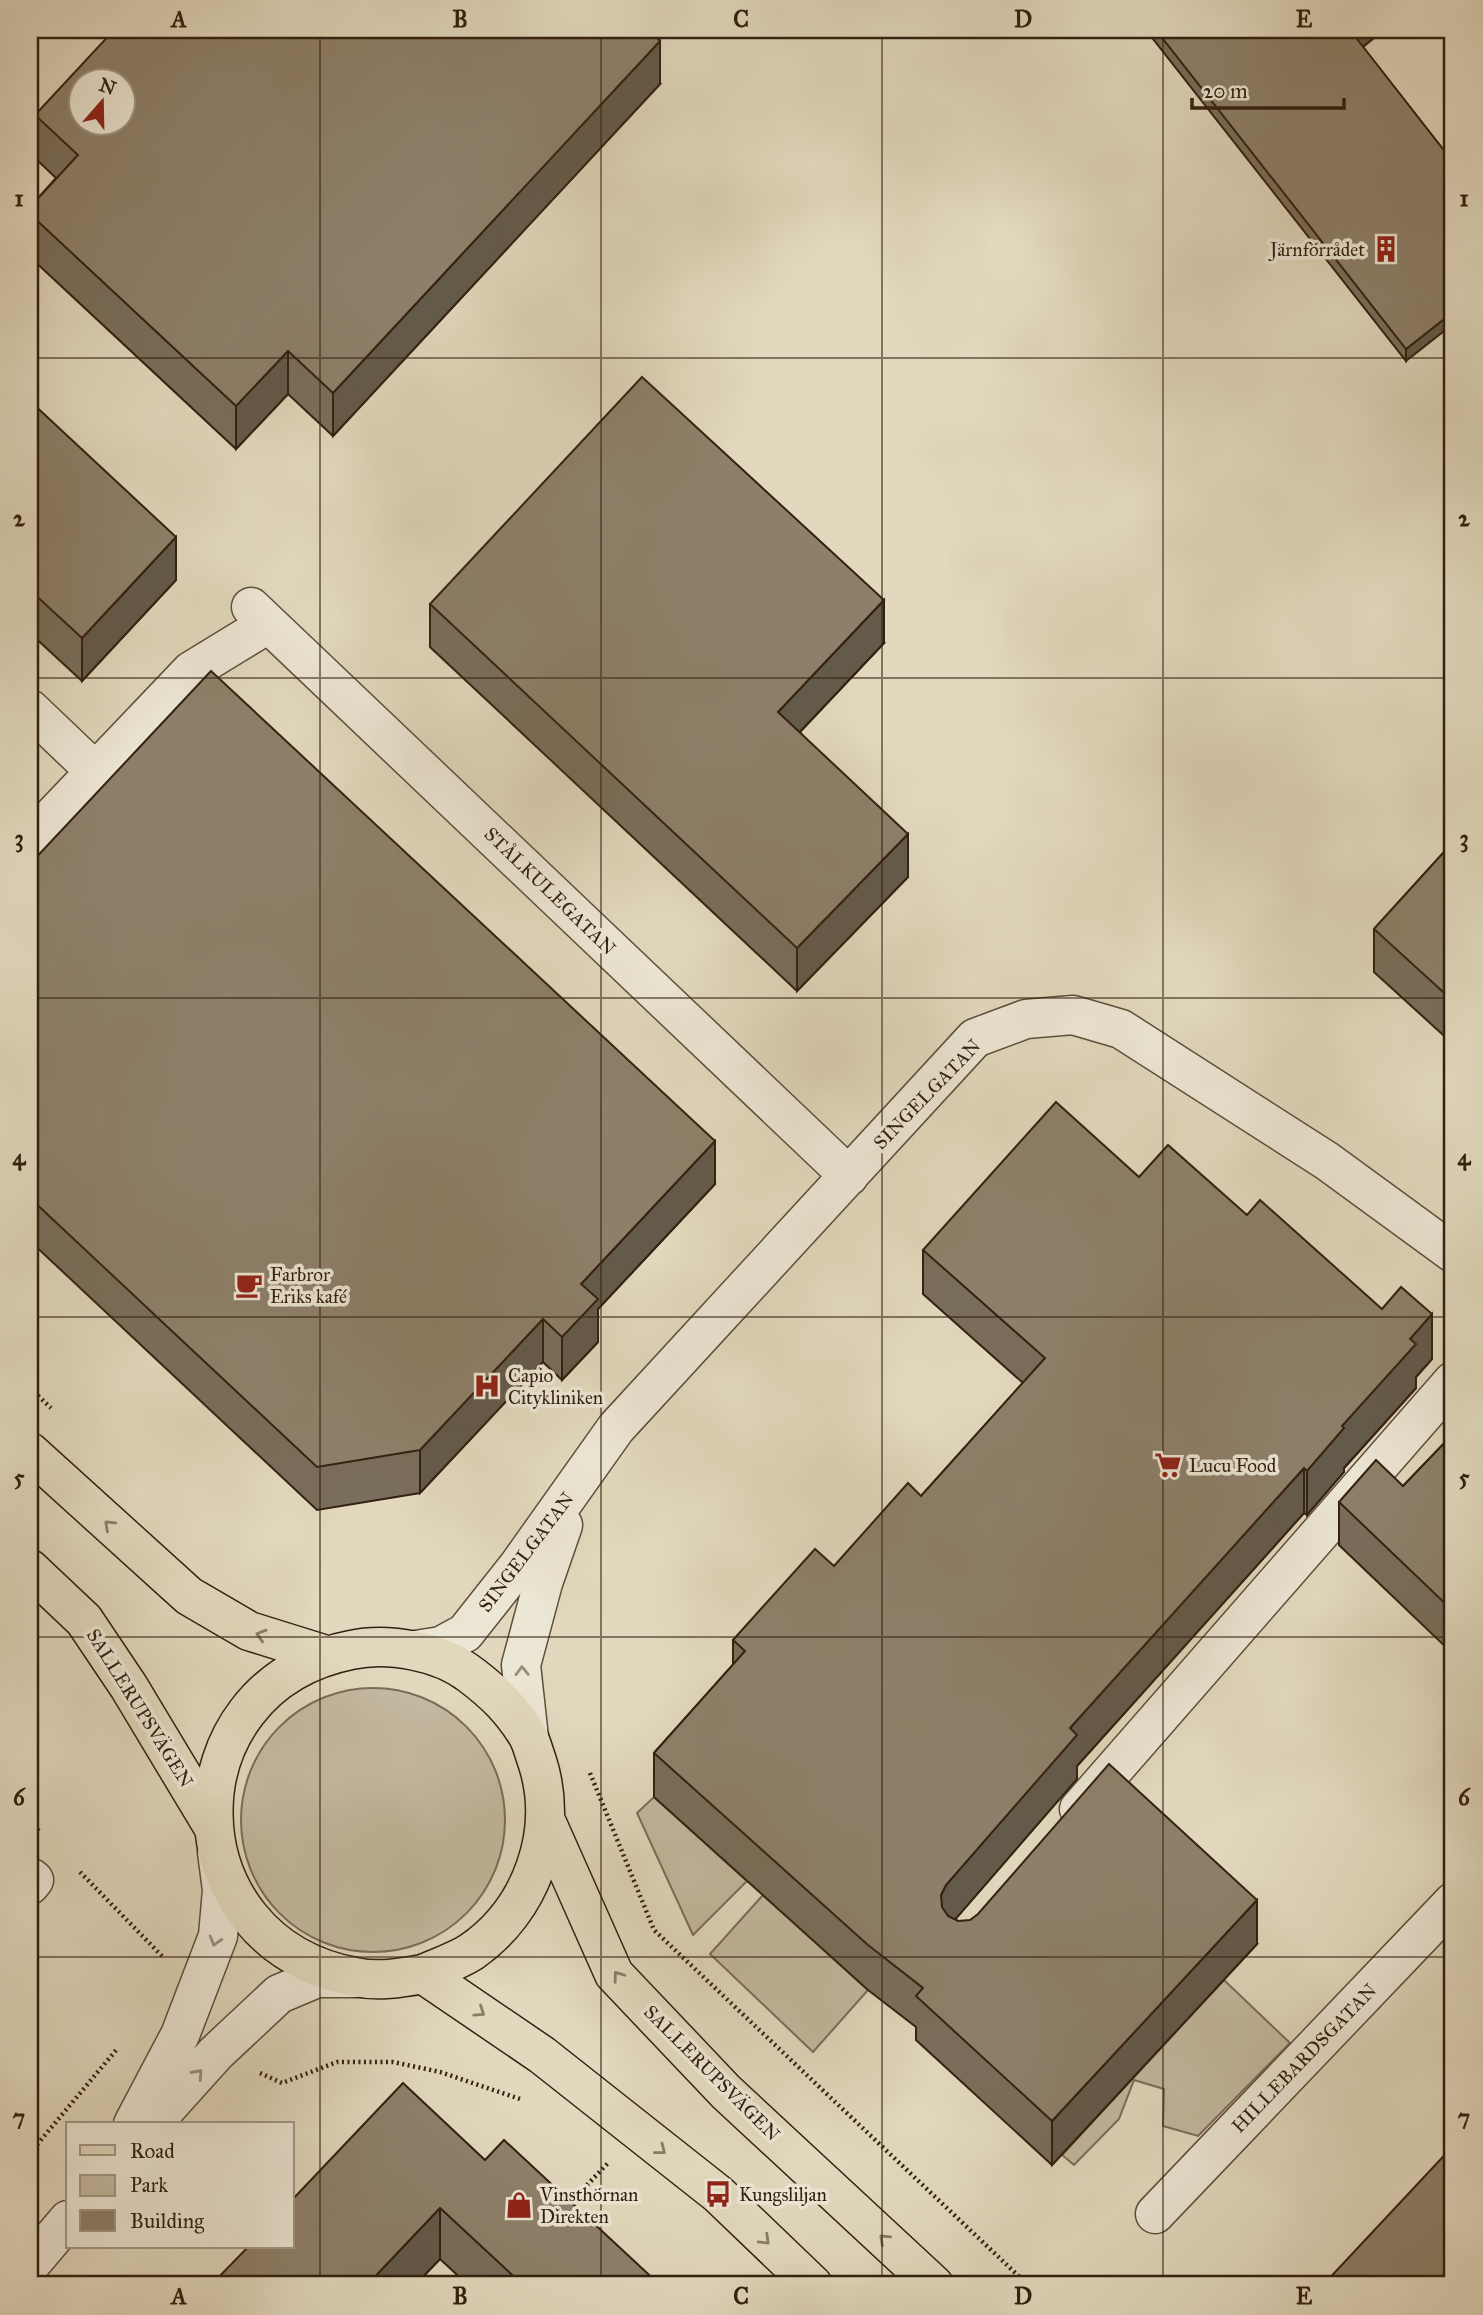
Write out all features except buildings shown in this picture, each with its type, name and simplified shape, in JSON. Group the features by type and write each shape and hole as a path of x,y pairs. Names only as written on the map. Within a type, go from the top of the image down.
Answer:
{"main road":[{"name":"SALLERUPSVÄGEN","path":"30,1452 188,1596 249,1631 326,1655"},
{"name":"SALLERUPSVÄGEN","path":"30,1569 84,1620 129,1687 214,1837 230,1888 253,1922 282,1949 318,1968 357,1978 391,1979 423,1974 471,1952 510,1917 536,1871 546,1821 543,1779 529,1738 501,1698 462,1668 416,1650 371,1646 326,1655 287,1674 254,1703 229,1739 215,1780 214,1837"},
{"name":"SALLERUPSVÄGEN","path":"546,1821 614,1975 726,2092 934,2285"},
{"path":"423,1974 542,2055 718,2194 813,2285"}],"street":[{"name":"STÅLKULEGATAN","path":"95,771 191,671 259,615 849,1175"},
{"path":"30,709 95,771 30,840"},
{"name":"SINGELGATAN","path":"416,1650 441,1646 465,1633 519,1566 616,1428 975,1038 1026,1019 1073,1015 1121,1029 1327,1161 1453,1252"},
{"path":"1053,1840 1453,1381"},
{"name":"SINGELGATAN","path":"529,1738 521,1665 543,1583 558,1535 616,1428"},
{"path":"134,2122 180,2035 218,1936 222,1890 214,1837"},
{"path":"30,1877 34,1880 30,1885"},
{"name":"HILLEBARDSGATAN","path":"1155,2214 1453,1902"},
{"path":"154,2122 216,2053 279,1994 317,1978 357,1978"},
{"path":"30,2265 66,2222"}],"path":[{"path":"30,1822 48,1841"},
{"path":"76,1869 166,1961"},
{"path":"614,1975 654,1930 1028,2285"},
{"path":"30,2153 121,2045"},
{"path":"216,2053 282,2083 337,2062 393,2062 440,2072 532,2103"},
{"path":"508,2094 542,2055"},
{"path":"562,2211 613,2157"},
{"path":"1015,2285 1021,2279"}],"green space":[{"path":"386,1688 435,1703 457,1718 475,1736 495,1769 503,1794 503,1846 490,1882 475,1904 457,1922 435,1937 399,1950 360,1952 311,1937 289,1922 271,1904 256,1882 243,1846 241,1807 256,1758 271,1736 289,1718 311,1703 347,1690"},
{"path":"654,1797 747,1881 693,1935 637,1813"},
{"path":"763,1895 868,1990 813,2052 710,1954"},
{"path":"1224,1980 1290,2043 1198,2136 1163,2126 1164,2089 1134,2080 1119,2119 1074,2165 1062,2155"}],"place":[{"name":"Järnförrådet","path":"1386,249"},
{"name":"Farbror Eriks kafé","path":"249,1285"},
{"name":"Capio Citykliniken","path":"487,1386"},
{"name":"Lucu Food","path":"1168,1465"},
{"name":"Kungsliljan","path":"718,2194"},
{"name":"Vinsthörnan Direkten","path":"519,2205"}]}
